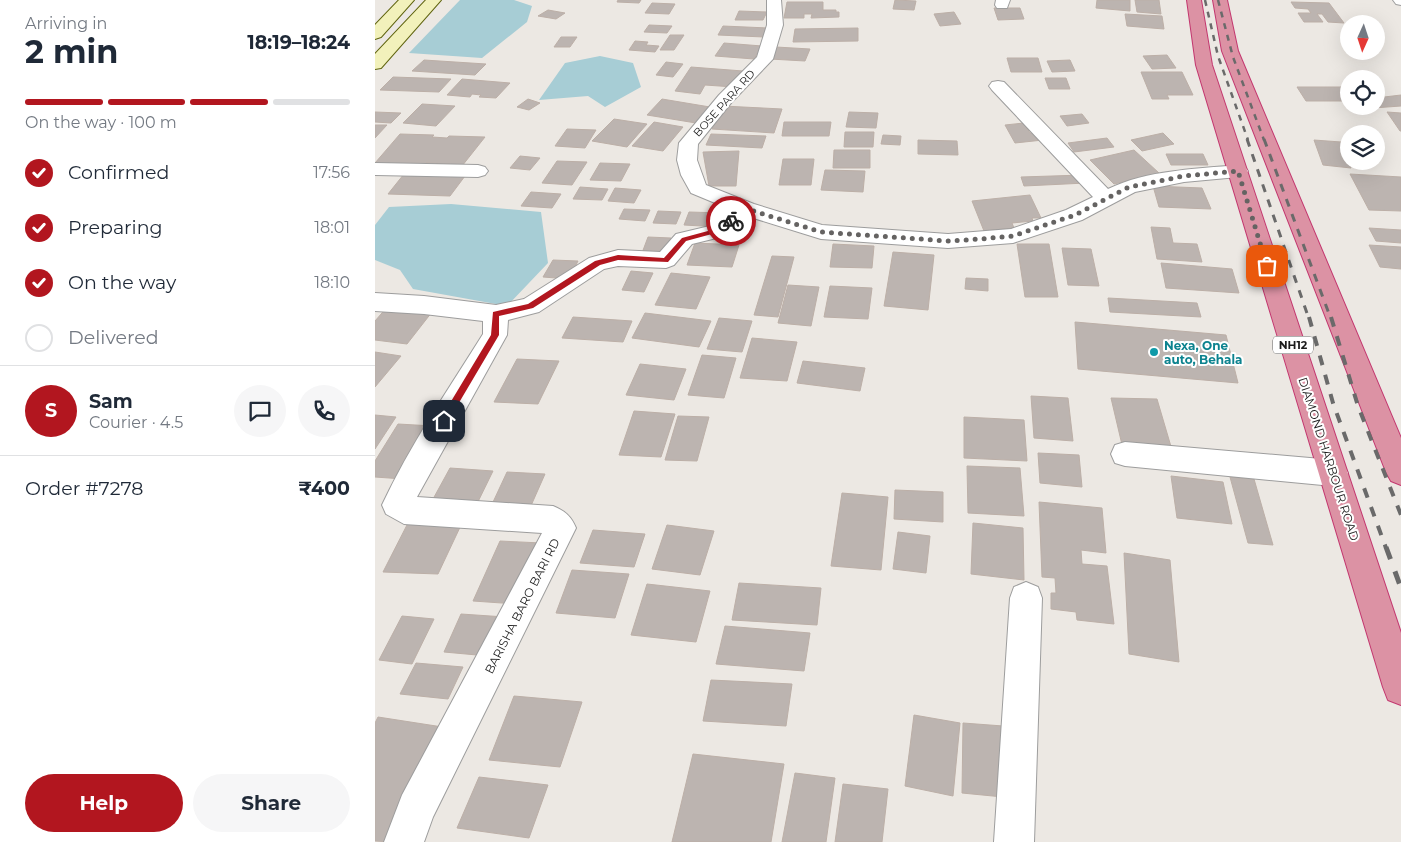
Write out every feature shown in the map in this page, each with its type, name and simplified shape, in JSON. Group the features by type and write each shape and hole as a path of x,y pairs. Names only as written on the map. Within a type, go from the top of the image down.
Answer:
{"highway":[{"name":"DIAMOND HARBOUR ROAD","path":"1194,0 1204,66 1401,687"},
{"path":"1220,0 1230,51 1401,472"}],"main road":[{"path":"375,34 407,0"},
{"path":"375,64 434,0"}],"street":[{"name":"BOSE PARA RD","path":"773,0 775,24 765,59 725,99 689,143 687,160 691,176 698,189 747,209 821,232 948,241 1013,236 1075,215 1129,187 1184,176 1238,171"},
{"path":"998,86 1106,199"},
{"path":"375,169 478,171"},
{"path":"375,302 424,305 496,314 531,306 597,263 618,258 666,260 684,239 721,230 747,209"},
{"name":"BARISHA BARO BARI RD","path":"404,842 416,809 561,528 553,520 403,510 397,505 424,455 495,335 496,314"},
{"path":"1125,454 1333,473"},
{"path":"1014,842 1026,598"}],"water":[{"path":"460,0 514,0 532,6 527,22 482,58 409,53"},
{"path":"600,56 633,63 641,87 605,107 588,96 539,100 565,63"},
{"path":"451,204 541,212 548,263 507,306 413,289 400,270 375,260 375,225 389,207"}],"building":[{"path":"618,0 641,0 639,3 617,2"},
{"path":"895,0 916,1 914,10 893,9"},
{"path":"1097,0 1130,0 1130,11 1096,8"},
{"path":"1135,0 1159,0 1161,14 1137,12"},
{"path":"787,2 823,2 823,10 836,10 836,12 839,12 839,17 811,18 812,14 804,14 804,18 784,18"},
{"path":"1291,2 1329,3 1340,18 1340,23 1328,22 1322,14 1317,14 1323,22 1304,22 1298,13 1311,13 1308,9 1295,8"},
{"path":"652,3 675,4 669,14 645,13"},
{"path":"994,8 1020,8 1024,19 998,20"},
{"path":"548,10 565,13 556,19 538,16"},
{"path":"739,11 767,12 763,20 735,20"},
{"path":"954,12 961,24 940,26 934,14"},
{"path":"1125,14 1162,16 1164,29 1127,26"},
{"path":"649,25 672,26 667,33 644,32"},
{"path":"723,26 768,28 764,37 718,35"},
{"path":"858,28 858,41 793,42 795,29"},
{"path":"670,35 684,35 674,50 660,50"},
{"path":"561,37 577,37 570,47 554,47"},
{"path":"635,41 648,42 646,45 659,46 655,52 629,50"},
{"path":"724,43 762,46 754,59 715,56"},
{"path":"776,47 810,49 805,61 770,59"},
{"path":"1167,55 1176,68 1152,69 1143,56"},
{"path":"1007,58 1038,58 1042,72 1011,72"},
{"path":"424,60 486,64 475,75 412,71"},
{"path":"1070,60 1075,71 1052,72 1047,61"},
{"path":"666,62 683,64 673,77 656,75"},
{"path":"691,67 743,71 734,87 705,85 700,94 675,91"},
{"path":"1141,72 1182,72 1193,95 1167,95 1169,99 1152,99"},
{"path":"393,77 451,79 439,92 380,90"},
{"path":"1045,78 1066,78 1070,89 1049,89"},
{"path":"462,79 510,83 496,98 479,97 481,95 472,94 470,97 447,95"},
{"path":"1297,87 1340,87 1340,101 1306,101"},
{"path":"1401,95 1401,106 1385,107 1385,97"},
{"path":"528,99 540,103 529,110 517,107"},
{"path":"662,99 710,107 696,123 647,115"},
{"path":"422,104 455,106 436,126 403,123"},
{"path":"723,106 782,109 774,133 712,129"},
{"path":"375,112 401,113 391,123 375,122"},
{"path":"849,112 878,113 876,128 846,127"},
{"path":"1387,112 1401,113 1401,131 1400,131"},
{"path":"1082,114 1089,123 1067,126 1060,116"},
{"path":"614,119 647,124 627,147 592,141"},
{"path":"654,122 683,127 663,151 632,146"},
{"path":"784,122 831,122 829,136 782,136"},
{"path":"1024,123 1030,133 1038,132 1043,140 1015,143 1005,125"},
{"path":"375,125 387,125 375,138"},
{"path":"567,129 596,130 585,148 555,146"},
{"path":"845,132 874,132 873,147 844,147"},
{"path":"1163,133 1174,144 1142,151 1131,140"},
{"path":"400,134 434,135 432,137 447,138 449,136 485,137 462,166 426,163 423,166 375,163"},
{"path":"711,134 766,136 762,148 706,145"},
{"path":"883,135 901,136 900,145 881,144"},
{"path":"1107,138 1114,147 1074,152 1068,143"},
{"path":"918,140 957,141 958,155 918,154"},
{"path":"1314,140 1340,142 1340,167 1323,165"},
{"path":"834,150 870,150 870,168 833,168"},
{"path":"1134,150 1159,173 1114,184 1090,160"},
{"path":"739,151 736,186 709,186 703,152"},
{"path":"1166,154 1203,154 1208,165 1171,165"},
{"path":"520,156 540,158 530,170 510,168"},
{"path":"783,159 814,159 811,185 779,185"},
{"path":"557,161 587,162 572,185 542,183"},
{"path":"600,163 630,164 621,181 590,180"},
{"path":"825,170 865,171 863,192 821,190"},
{"path":"404,174 465,176 450,196 388,194"},
{"path":"1350,174 1401,177 1401,211 1369,210"},
{"path":"1083,175 1086,183 1024,186 1021,177"},
{"path":"1153,186 1202,188 1211,209 1159,207"},
{"path":"580,187 608,189 602,200 573,199"},
{"path":"615,188 641,190 634,203 608,201"},
{"path":"531,192 561,194 552,208 521,206"},
{"path":"1030,195 1041,218 1032,218 1033,221 1012,223 1014,228 984,231 972,201"},
{"path":"624,209 650,210 645,221 619,219"},
{"path":"658,211 681,212 676,224 653,223"},
{"path":"689,212 723,213 719,227 684,225"},
{"path":"1151,227 1170,228 1173,243 1197,244 1202,262 1157,259"},
{"path":"1369,228 1401,230 1401,243 1376,241"},
{"path":"648,237 671,238 666,254 642,253"},
{"path":"695,243 739,245 732,267 687,265"},
{"path":"833,244 874,246 872,268 830,267"},
{"path":"1017,244 1049,244 1058,297 1025,297"},
{"path":"1369,245 1401,247 1401,269 1380,267"},
{"path":"1062,248 1091,249 1099,286 1068,285"},
{"path":"893,252 934,255 928,310 884,306"},
{"path":"772,256 794,257 778,317 754,315"},
{"path":"553,260 578,261 569,279 543,277"},
{"path":"1161,263 1232,269 1239,293 1166,288"},
{"path":"631,271 653,273 644,292 622,290"},
{"path":"671,273 710,277 696,309 655,305"},
{"path":"966,278 988,279 988,291 965,289"},
{"path":"788,285 819,287 811,326 778,323"},
{"path":"830,286 872,288 868,319 824,317"},
{"path":"1108,298 1197,303 1201,317 1110,312"},
{"path":"388,306 432,312 407,344 375,340 375,321"},
{"path":"645,313 711,321 699,347 632,338"},
{"path":"573,317 632,321 623,342 562,338"},
{"path":"719,318 752,321 742,352 707,349"},
{"name":"Nexa, One auto, Behala","path":"1075,322 1226,335 1238,383 1078,369"},
{"path":"752,338 797,342 787,381 740,378"},
{"path":"375,352 401,356 375,387"},
{"path":"702,355 736,358 724,398 688,395"},
{"path":"517,359 559,361 538,404 494,402"},
{"path":"803,361 865,368 860,391 797,383"},
{"path":"640,364 686,369 674,400 626,395"},
{"path":"1031,396 1068,398 1073,441 1034,438"},
{"path":"1111,398 1157,399 1172,450 1123,449"},
{"path":"634,411 675,414 661,457 619,455"},
{"path":"375,415 396,417 375,449"},
{"path":"678,416 709,417 697,461 665,460"},
{"path":"964,417 1024,420 1027,461 964,458"},
{"path":"398,424 433,426 403,479 375,477 375,461"},
{"path":"1038,453 1079,455 1082,487 1040,483"},
{"path":"967,466 1020,468 1024,516 968,513"},
{"path":"450,468 493,471 472,514 427,510"},
{"path":"507,472 545,474 526,517 487,515"},
{"path":"1171,476 1223,482 1232,524 1177,518"},
{"path":"1230,477 1254,479 1273,545 1248,543"},
{"path":"895,490 943,492 943,522 894,519"},
{"path":"842,493 888,497 881,570 831,566"},
{"path":"1039,502 1102,508 1106,553 1081,550 1082,564 1107,566 1114,624 1077,620 1076,612 1051,609 1051,593 1056,593 1055,578 1042,577"},
{"path":"409,521 462,523 438,574 383,572"},
{"path":"973,523 1023,528 1024,580 971,574"},
{"path":"667,525 714,531 700,575 652,569"},
{"path":"593,530 645,534 634,567 580,563"},
{"path":"898,532 930,536 926,573 893,569"},
{"path":"500,541 541,543 516,604 473,601"},
{"path":"1124,553 1170,560 1179,662 1129,654"},
{"path":"572,570 629,574 615,618 556,613"},
{"path":"739,583 821,588 817,625 732,620"},
{"path":"647,584 710,591 696,642 631,635"},
{"path":"461,614 505,617 488,656 444,652"},
{"path":"402,616 434,619 412,664 379,660"},
{"path":"725,626 810,633 804,671 716,664"},
{"path":"416,663 463,667 448,699 400,694"},
{"path":"711,680 792,684 786,726 703,721"},
{"path":"514,696 582,702 560,767 489,760"},
{"path":"914,715 960,723 953,796 905,786"},
{"path":"378,717 449,728 393,842 375,841 375,723"},
{"path":"963,723 1003,726 1003,797 962,793"},
{"path":"693,754 784,764 771,842 672,842"},
{"path":"795,773 835,778 826,842 782,842"},
{"path":"479,777 548,785 529,838 457,828"},
{"path":"843,784 888,789 882,842 835,842"}],"railway":[{"path":"1205,0 1218,56 1248,140"},
{"path":"1218,0 1233,57 1264,140"},
{"path":"1247,139 1309,319"},
{"path":"1264,139 1331,319"},
{"path":"1309,317 1333,403 1386,548"},
{"path":"1331,317 1358,406 1401,515"},
{"path":"1386,547 1401,588"}],"way so far":[{"path":"731,221 747,209 821,232 948,241 1013,236 1075,215 1129,187 1184,176 1238,171 1267,266"}],"place":[{"name":"Nexa, One auto, Behala","path":"1154,352"}],"route":[{"path":"444,421 495,335 496,314 531,306 597,263 618,258 666,260 684,239 721,230 731,221"}]}
